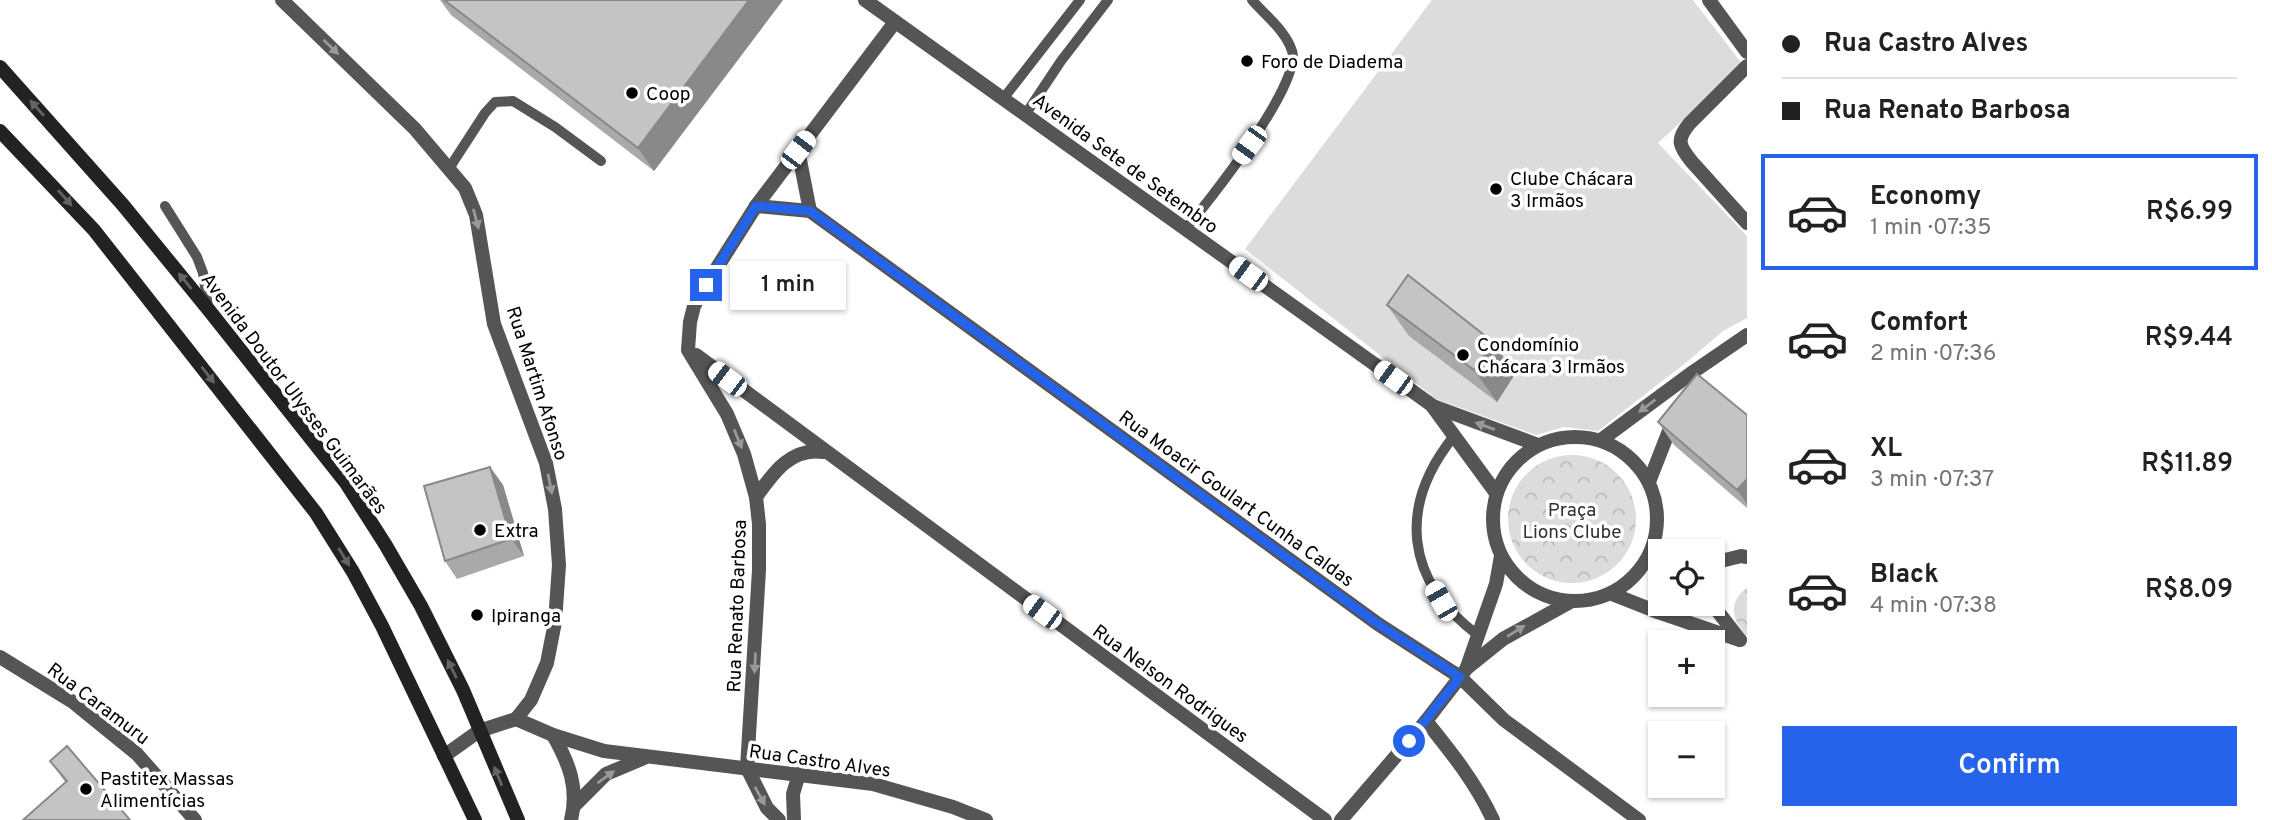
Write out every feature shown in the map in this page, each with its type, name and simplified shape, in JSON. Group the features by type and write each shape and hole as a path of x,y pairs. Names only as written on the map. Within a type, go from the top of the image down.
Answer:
{"main road":[{"name":"Avenida Doutor Ulysses Guimarães","path":"0,67 123,205 346,484 421,606 463,690 518,820"},
{"path":"0,131 94,230 316,513 376,615 475,820"}],"street":[{"name":"Rua Martim Afonso","path":"282,0 415,129 450,167 464,188 476,215 494,324 545,463 555,509 559,565 550,649 531,700 516,719"},
{"name":"Avenida Sete de Setembro","path":"865,0 1433,406 1538,445"},
{"path":"1709,0 1747,52"},
{"path":"688,350 694,306 756,206 895,22"},
{"path":"1747,66 1681,133 1679,141 1692,162 1747,223"},
{"path":"756,206 810,211 798,150"},
{"name":"Rua Moacir Goulart Cunha Caldas","path":"810,211 1378,624 1463,673 1504,720 1639,820"},
{"path":"1601,440 1747,335"},
{"name":"Rua Nelson Rodrigues","path":"688,350 1325,820"},
{"name":"Rua Renato Barbosa","path":"688,350 727,414 744,454 756,496 760,524 747,768"},
{"path":"1648,482 1693,372"},
{"name":"Avenida Sete de Setembro","path":"1433,406 1496,493"},
{"path":"1648,560 1630,582 1612,594 1592,601 1570,602 1549,598 1530,589 1513,574 1501,556 1494,536 1492,514 1496,493 1506,474 1520,457 1538,445 1558,438 1580,436 1601,440 1620,450 1637,464 1648,482 1656,503 1657,539"},
{"path":"756,496 775,469 793,456 810,450 825,452"},
{"path":"1463,673 1479,636 1496,584 1501,556"},
{"path":"1725,560 1747,556"},
{"path":"1612,594 1744,643"},
{"path":"1341,820 1426,721 1463,673 1503,639 1570,602"},
{"path":"1722,616 1744,643"},
{"name":"Rua Caramuru","path":"0,657 73,702 137,754 195,820"},
{"path":"444,756 479,731 516,719"},
{"name":"Rua Castro Alves","path":"516,719 553,735 604,751 873,784 954,807 986,820"},
{"path":"1426,721 1456,758 1483,798 1493,820"},
{"path":"553,735 573,778 573,813"},
{"name":"Rua Castro Alves","path":"573,813 606,774 645,758"},
{"path":"747,768 767,808 779,820"},
{"path":"794,820 793,794 799,774"}],"lane":[{"path":"1003,99 1080,0"},
{"path":"1025,115 1061,61 1108,0"},
{"path":"1185,229 1204,208 1264,125 1292,69 1293,52 1283,35 1252,0"},
{"path":"450,167 495,102 513,101 555,127 601,161"},
{"path":"165,206 197,257 203,274 208,309"},
{"path":"1454,436 1438,456 1426,478 1419,503 1417,529 1420,554 1428,579 1435,590 1458,620 1479,636"}],"green space":[{"name":"Clube Chácara 3 Irmãos","path":"1432,0 1693,0 1743,65 1658,143 1747,236 1747,318 1723,331 1598,431 1564,427 1536,435 1436,399 1245,249"},
{"name":"Praça Lions Clube","path":"1572,455 1596,460 1617,474 1631,495 1636,519 1631,543 1617,564 1596,578 1572,583 1548,578 1527,564 1513,543 1508,519 1513,495 1527,474 1548,460"},
{"path":"1747,588 1747,636 1735,618 1734,605"}],"building":[{"name":"Coop","path":"444,0 749,0 638,148"},
{"path":"1408,275 1493,342 1474,370 1387,305"},
{"path":"1697,374 1747,415 1747,479 1737,490 1658,422"},
{"name":"Extra","path":"490,467 511,539 445,561 424,486"},
{"path":"67,746 130,820 23,820 67,781 50,761"}],"place":[{"name":"Foro de Diadema","path":"1247,61"},
{"name":"Coop","path":"632,93"},
{"name":"Clube Chácara 3 Irmãos","path":"1496,189"},
{"name":"Condomínio Chácara 3 Irmãos","path":"1463,355"},
{"name":"Extra","path":"480,530"},
{"name":"Ipiranga","path":"477,615"},
{"name":"Pastitex Massas Alimentícias","path":"86,789"}],"route":[{"path":"706,285 756,206 810,211 1378,624 1460,677 1409,741"}]}
